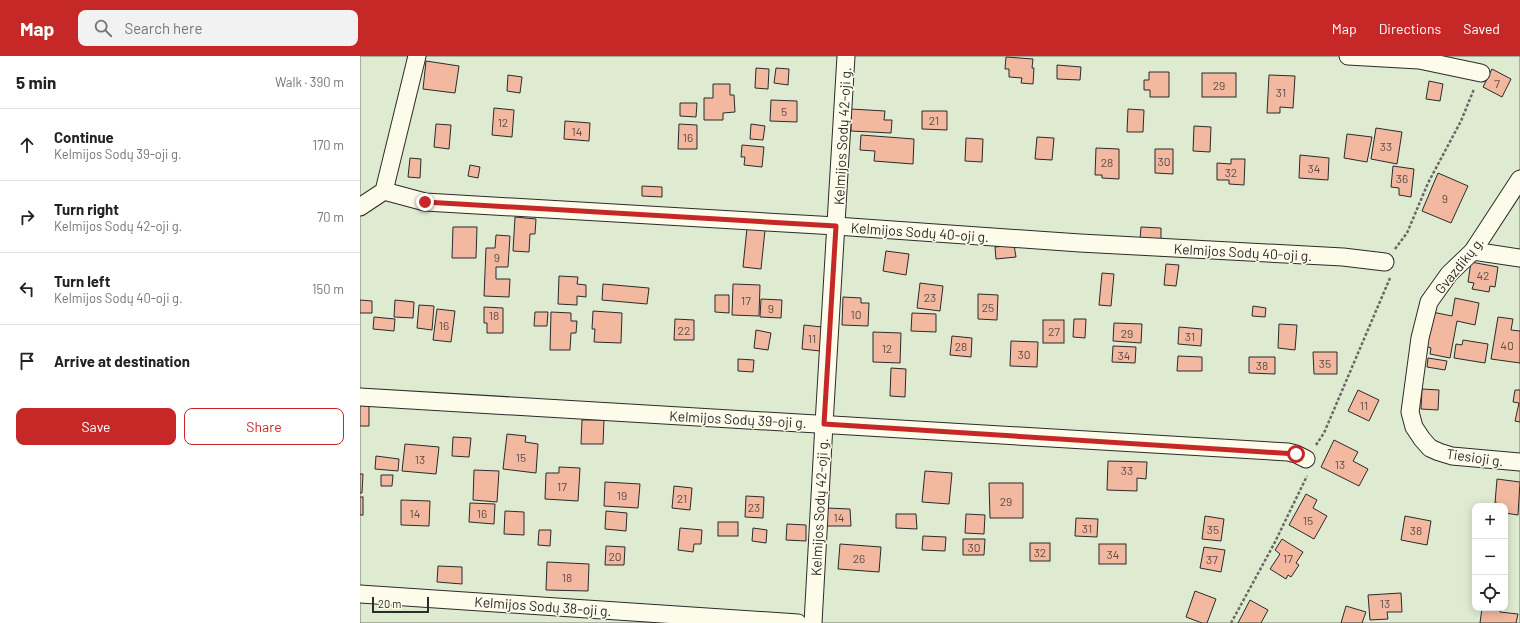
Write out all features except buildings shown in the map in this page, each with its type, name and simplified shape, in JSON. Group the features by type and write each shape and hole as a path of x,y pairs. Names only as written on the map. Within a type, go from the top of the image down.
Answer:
{"street":[{"path":"360,207 384,191 417,56"},
{"name":"Kelmijos Sodų 42-oji g.","path":"813,623 846,56"},
{"path":"1348,56 1419,60 1481,73"},
{"name":"Gvazdikų g.","path":"1430,448 1414,427 1410,412 1420,338 1429,302 1449,274 1473,251 1520,178"},
{"name":"Kelmijos Sodų 40-oji g.","path":"384,191 425,202 836,226 984,237 1335,257 1385,262"},
{"path":"1473,251 1520,258"},
{"name":"Kelmijos Sodų 39-oji g.","path":"360,397 1288,452 1306,459"},
{"name":"Tiesioji g.","path":"1430,448 1452,456 1520,462"},
{"name":"Kelmijos Sodų 38-oji g.","path":"360,594 798,623"}],"path":[{"path":"1231,623 1274,544 1309,473 1309,466 1306,459 1324,433 1390,280 1385,262 1407,233 1428,183 1461,121 1481,73"}],"green space":[{"path":"360,56 1520,56 1520,623 360,623"}],"route":[{"path":"425,202 836,226 824,424 1288,452 1296,454"}]}
